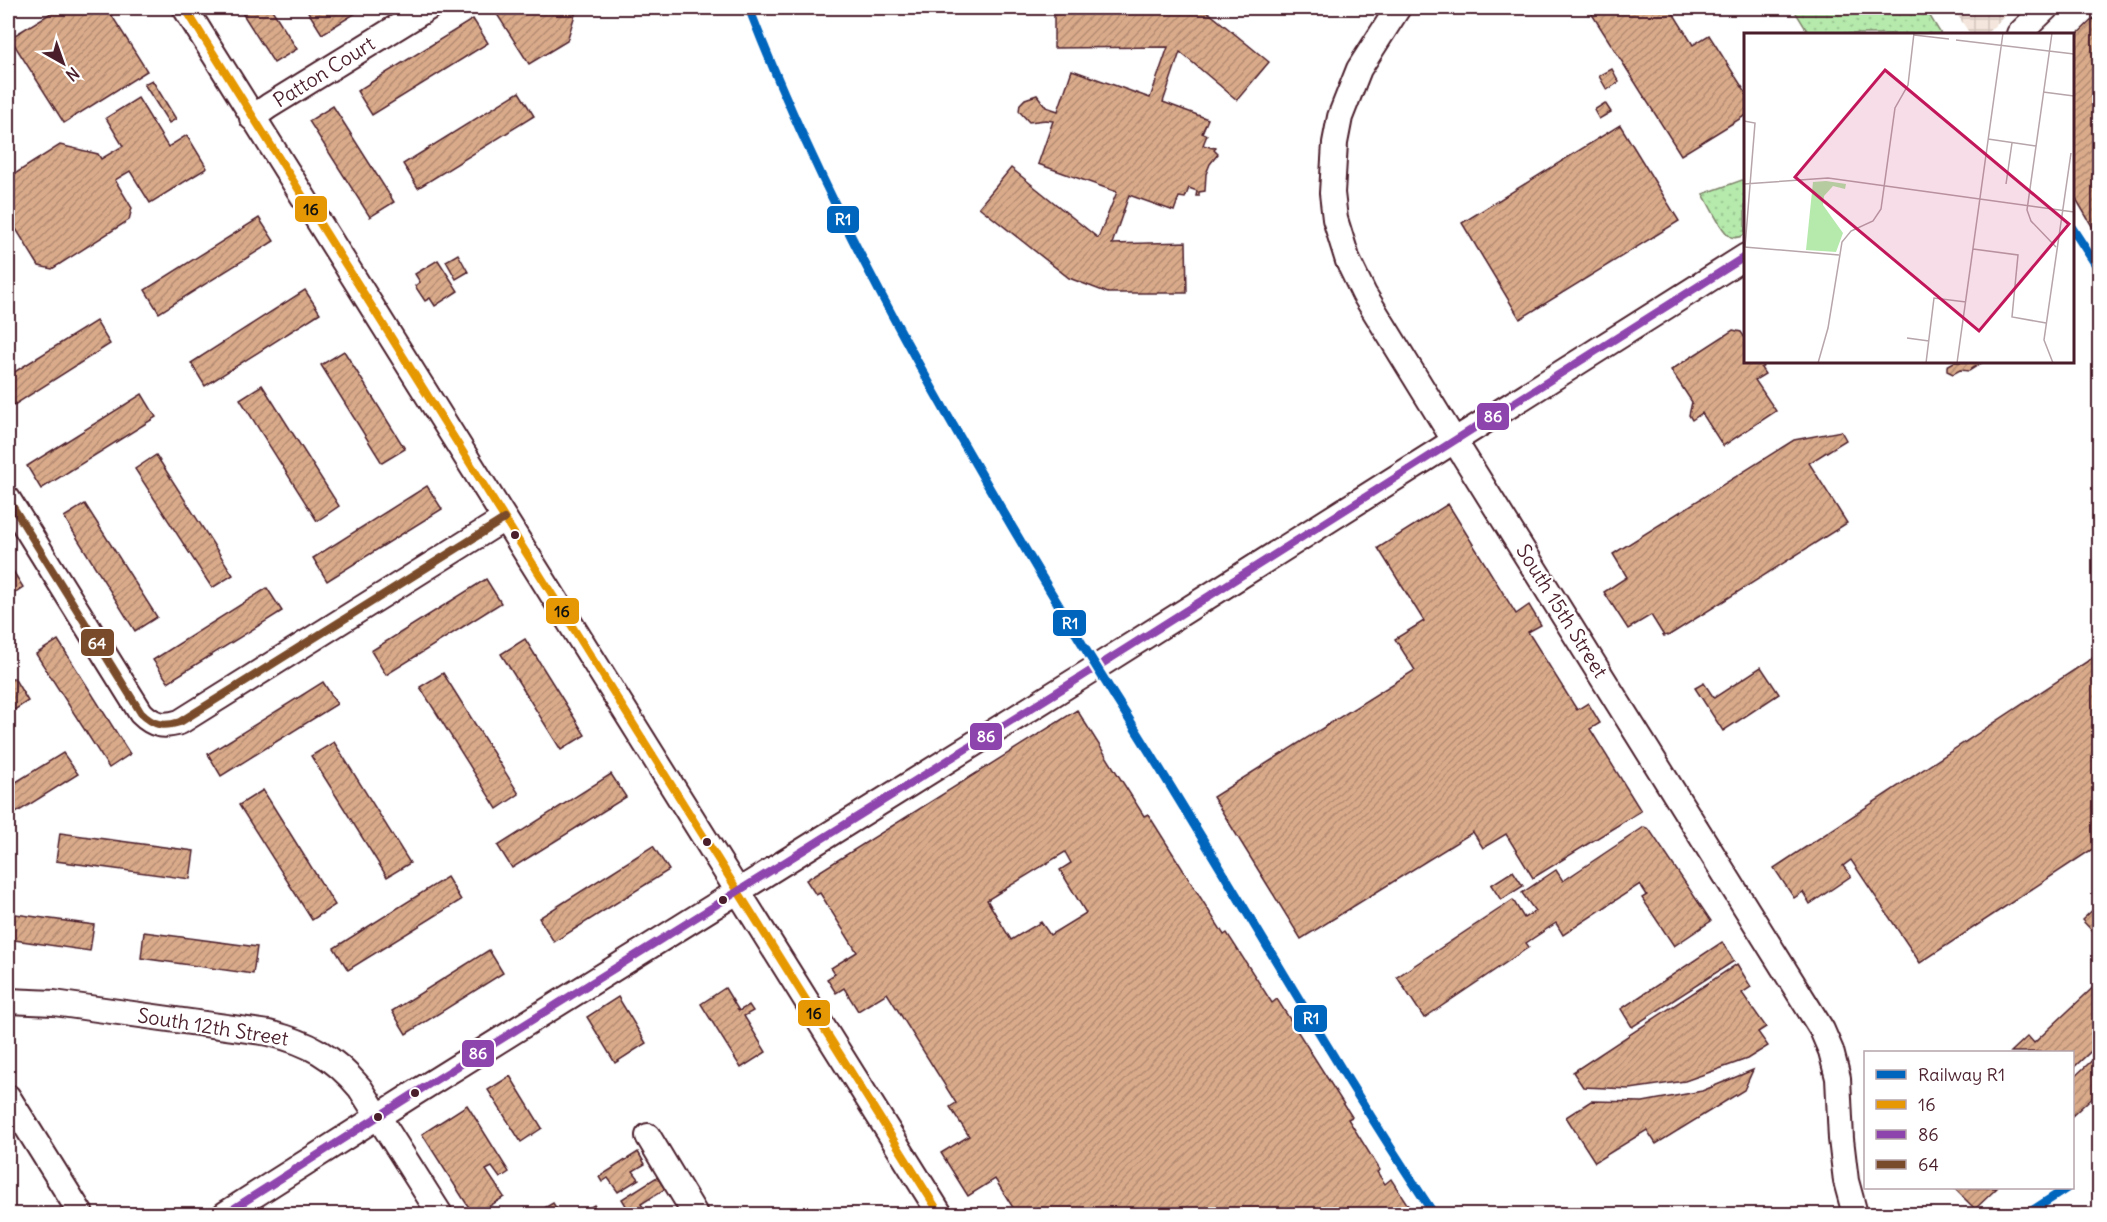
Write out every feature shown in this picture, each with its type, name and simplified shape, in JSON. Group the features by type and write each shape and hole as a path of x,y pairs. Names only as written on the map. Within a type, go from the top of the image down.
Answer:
{"street":[{"path":"185,8 940,1215"},
{"name":"Patton Court","path":"252,118 428,8"},
{"name":"South 15th Street","path":"1398,8 1359,69 1340,117 1332,168 1332,193 1335,219 1348,261 1364,294 1822,1030 1831,1051 1838,1078 1846,1181 1856,1215"},
{"path":"2020,33 2046,8"},
{"path":"225,1215 1090,672 1744,257"},
{"path":"8,500 141,713 150,722 167,726 180,722 504,519"},
{"name":"South 12th Street","path":"8,1001 54,1003 269,1033 295,1039 324,1054 348,1073 379,1117 440,1215"},
{"path":"8,1097 81,1215"},
{"path":"648,1136 695,1215"}],"shaded area":[{"path":"1953,8 2013,8 1987,33 1969,33"}],"green space":[{"path":"1793,8 1925,8 1940,33 1808,33"},
{"path":"1744,179 1744,234 1733,238 1727,234 1703,194"}],"building":[{"path":"59,8 107,8 147,71 64,123 10,38"},
{"path":"239,8 271,8 297,49 274,63"},
{"path":"311,8 364,8 322,34 307,10"},
{"path":"493,8 577,8 567,41 529,64"},
{"path":"1054,8 1193,8 1209,13 1269,62 1237,100 1180,52 1163,102 1208,119 1202,133 1207,135 1203,145 1215,147 1214,150 1218,154 1206,174 1205,191 1199,192 1199,196 1196,196 1197,191 1189,188 1185,198 1179,197 1174,211 1129,195 1112,244 1186,242 1187,293 1108,293 1069,278 979,207 1011,168 1098,238 1117,192 1038,164 1053,121 1029,122 1019,111 1020,104 1025,99 1037,95 1046,107 1058,111 1072,70 1150,98 1168,47 1054,48"},
{"path":"1588,8 1670,8 1693,45 1709,35 1744,90 1744,116 1681,155"},
{"path":"2100,12 2100,231 2096,233 2074,195 2074,37"},
{"path":"473,19 488,43 372,115 357,91"},
{"path":"1612,69 1619,82 1607,90 1599,76"},
{"path":"152,80 176,119 169,123 144,84"},
{"path":"519,92 534,116 418,188 403,164"},
{"path":"138,98 168,147 187,135 207,168 150,203 130,171 115,180 132,208 129,220 52,269 39,266 8,216 8,201 13,175 60,145 98,154 101,159 123,146 106,118"},
{"path":"1605,103 1611,112 1599,119 1594,110"},
{"path":"333,106 394,202 370,217 309,121"},
{"path":"1620,125 1679,221 1520,319 1462,223"},
{"path":"259,218 274,241 159,313 145,290"},
{"path":"458,254 468,272 456,279 446,261"},
{"path":"438,260 458,291 435,306 430,298 425,301 415,286 420,282 415,274"},
{"path":"305,290 320,313 205,386 191,363"},
{"path":"96,321 110,344 8,409 8,376"},
{"path":"1733,330 1741,332 1744,336 1744,363 1762,363 1764,366 1761,368 1765,374 1755,380 1776,411 1723,446 1702,413 1692,420 1689,415 1692,402 1671,370"},
{"path":"344,351 405,449 382,463 321,365"},
{"path":"1952,363 1981,363 1969,371 1960,370 1953,374 1947,371 1947,366"},
{"path":"262,385 339,506 317,521 240,399"},
{"path":"142,394 156,417 41,489 27,466"},
{"path":"1841,431 1846,440 1809,463 1847,523 1668,636 1664,636 1651,615 1628,629 1604,592 1627,577 1613,554 1794,440"},
{"path":"156,455 233,575 212,588 135,469"},
{"path":"427,486 442,509 327,581 313,558"},
{"path":"85,504 157,617 135,631 64,517"},
{"path":"1448,504 1516,614 1529,605 1541,625 1528,632 1577,710 1588,703 1600,723 1590,729 1641,811 1533,878 1506,834 1483,848 1473,832 1301,939 1213,797 1415,670 1395,639 1424,621 1378,548"},
{"path":"8,563 23,587 8,597"},
{"path":"486,579 501,603 386,675 371,651"},
{"path":"267,588 282,611 168,682 153,660"},
{"path":"525,639 585,735 561,750 501,654"},
{"path":"58,640 130,754 109,768 36,654"},
{"path":"2100,653 2100,844 1920,963 1851,860 1843,866 1851,876 1810,904 1803,892 1794,898 1774,868"},
{"path":"1761,667 1779,694 1723,731 1695,688 1704,683 1714,698"},
{"path":"443,673 519,794 497,809 420,687"},
{"path":"14,678 28,701 8,714 8,682"},
{"path":"323,682 337,704 221,776 208,754"},
{"path":"1077,710 1144,816 1148,814 1224,935 1227,933 1272,1003 1277,999 1352,1117 1348,1119 1380,1170 1377,1172 1385,1184 1391,1179 1409,1207 1397,1214 1017,1214 995,1179 968,1196 941,1153 969,1136 950,1107 956,1103 887,993 858,1011 844,988 836,993 827,979 835,974 831,968 857,952 820,893 816,895 806,880","holes":["1065,852 1071,863 1060,870 1086,913 1050,935 1041,922 1011,940 987,900"]},
{"path":"334,742 410,863 387,877 311,756"},
{"path":"63,753 78,774 8,818 8,787"},
{"path":"611,774 626,797 512,868 498,846"},
{"path":"263,790 335,905 312,920 239,805"},
{"path":"1644,827 1649,829 1711,921 1674,946 1642,898 1647,895 1640,884 1563,935 1556,923 1526,943 1529,947 1424,1018 1397,977 1513,900 1524,918 1535,911 1522,893 1556,870 1563,881"},
{"path":"60,833 194,851 190,879 56,861"},
{"path":"653,846 669,870 554,942 539,918"},
{"path":"1513,871 1523,886 1501,900 1491,885"},
{"path":"447,877 461,900 348,970 334,948"},
{"path":"2100,903 2100,939 2082,920"},
{"path":"8,913 94,925 90,951 8,939"},
{"path":"144,932 257,947 253,974 141,958"},
{"path":"1722,942 1734,961 1632,1027 1621,1009"},
{"path":"489,950 503,973 406,1034 392,1011"},
{"path":"1737,964 1751,987 1742,993 1766,1027 1758,1032 1768,1046 1747,1059 1685,1081 1630,1089 1583,1087 1573,1072"},
{"path":"2100,981 2100,1043 2074,1067 2074,1051 2012,1051 2028,1036 2034,1043"},
{"path":"725,988 739,1011 749,1005 753,1011 744,1016 766,1052 741,1068 701,1004"},
{"path":"618,997 646,1043 615,1063 587,1017"},
{"path":"2100,1053 2100,1090 2074,1114 2074,1077"},
{"path":"1753,1070 1744,1090 1656,1144 1647,1130 1595,1162 1566,1117 1591,1101 1643,1102 1702,1091"},
{"path":"510,1076 542,1128 521,1142 488,1090"},
{"path":"467,1105 509,1172 500,1178 492,1167 486,1170 504,1197 477,1214 473,1214 422,1134"},
{"path":"638,1152 645,1164 633,1171 639,1179 618,1192 608,1178 602,1182 599,1177"},
{"path":"657,1177 665,1189 641,1204 643,1207 631,1214 622,1199"},
{"path":"1955,1189 1996,1189 1975,1209"},
{"path":"553,1203 560,1214 534,1214"},
{"path":"594,1205 599,1213 580,1213"},
{"path":"1510,1207 1514,1214 1498,1214"}],"rail line":[{"name":"R1","path":"749,8 820,174 931,387 1076,633 1352,1086 1434,1214"},
{"name":"R1","path":"2074,231 2100,271"},
{"name":"R1","path":"2027,1214 2065,1189"}],"transit line":[{"name":"16","path":"185,8 940,1214"},
{"name":"86","path":"225,1214 1081,677 1744,257"},
{"name":"64","path":"8,499 141,713 150,721 164,725 180,722 504,519"}]}
